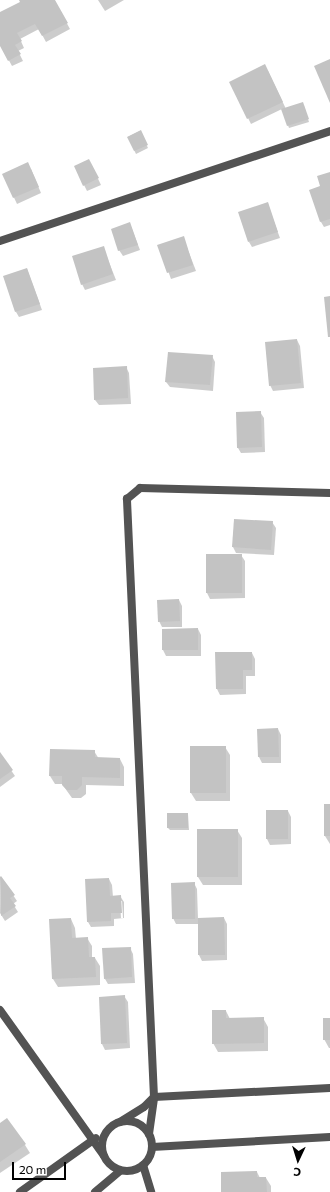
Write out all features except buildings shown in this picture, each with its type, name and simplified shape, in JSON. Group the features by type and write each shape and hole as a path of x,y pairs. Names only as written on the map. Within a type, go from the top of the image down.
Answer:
{"street":[{"path":"0,240 330,131"},
{"path":"0,1010 113,1167 120,1170 136,1170 143,1165 148,1160 152,1147 149,1134 154,1097 127,500 140,488 330,493"},
{"path":"20,1192 106,1132 112,1126 144,1107 154,1097 330,1088"},
{"path":"120,1122 137,1123 149,1134"},
{"path":"104,1156 102,1144 106,1132"},
{"path":"152,1147 330,1137"},
{"path":"143,1165 151,1192"},
{"path":"95,1192 120,1170"}]}
